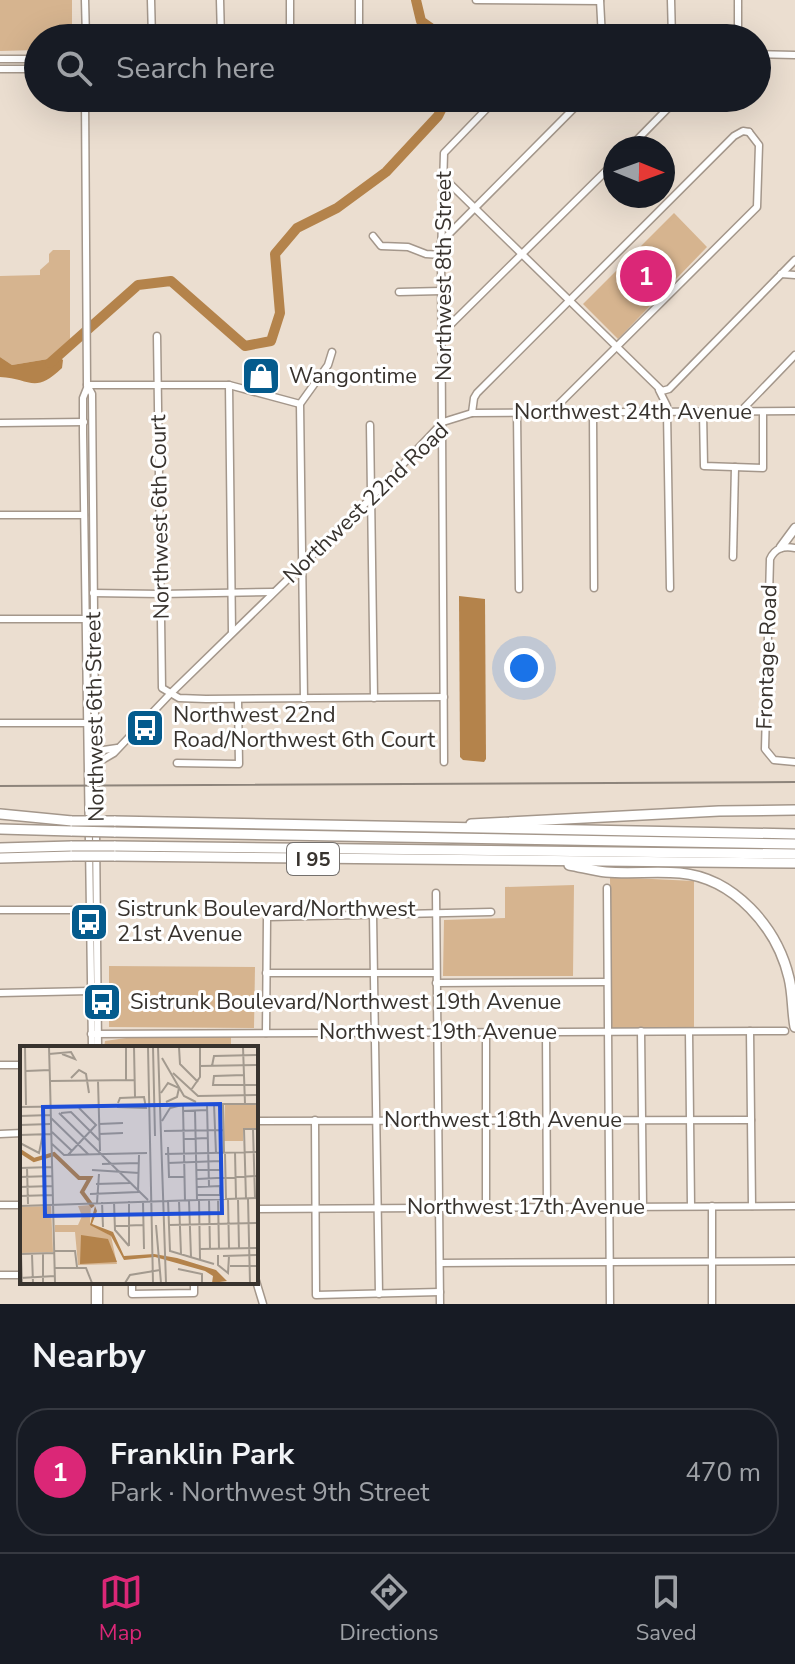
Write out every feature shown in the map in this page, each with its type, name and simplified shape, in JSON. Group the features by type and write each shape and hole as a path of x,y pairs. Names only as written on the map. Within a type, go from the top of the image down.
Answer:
{"highway":[{"path":"443,827 496,821 795,810"},
{"path":"0,814 72,826"},
{"name":"I 95","path":"0,820 114,827 443,827 795,834"},
{"path":"0,830 72,826"},
{"path":"114,827 795,844"},
{"path":"0,845 51,846 72,851"},
{"name":"I 95","path":"0,858 72,851 114,851 792,864"},
{"path":"114,851 795,854"},
{"path":"550,861 603,872 690,874 707,879 732,893 764,923 778,947 789,978 790,1029"}],"main road":[{"path":"781,547 795,528"}],"street":[{"path":"85,0 86,24"},
{"path":"151,0 152,24"},
{"path":"220,0 221,24"},
{"path":"290,0 290,24"},
{"path":"359,0 359,24"},
{"path":"476,0 600,0 601,24"},
{"path":"671,0 672,24"},
{"path":"738,0 738,24"},
{"path":"771,54 795,55"},
{"path":"0,59 24,59"},
{"path":"0,69 24,69"},
{"name":"Northwest 6th Street","path":"85,112 87,387 83,398 83,422 94,1034"},
{"name":"Northwest 8th Street","path":"444,762 441,242 444,153 484,112"},
{"path":"441,242 570,112"},
{"path":"641,136 664,112"},
{"path":"755,123 749,132 759,145 754,210 760,219"},
{"name":"Northwest 22nd Road","path":"97,763 110,756 232,632 370,499 443,422 472,413 477,393 734,136 743,131 749,132"},
{"path":"442,333 603,174"},
{"path":"443,177 617,349 663,390 667,409 670,588"},
{"path":"551,412 754,210"},
{"path":"373,236 381,246 408,247 426,254 441,255"},
{"path":"663,390 795,260"},
{"path":"781,274 795,275"},
{"path":"399,292 441,291"},
{"name":"Northwest 6th Court","path":"157,336 162,688 171,693"},
{"path":"304,699 300,404 328,365 332,352"},
{"path":"740,412 795,355"},
{"path":"229,385 232,632"},
{"path":"87,387 229,385 300,404"},
{"name":"Northwest 6th Street","path":"87,387 92,394 97,751 90,991 95,1046"},
{"name":"Northwest 24th Avenue","path":"472,413 593,413 667,409 703,412 795,411"},
{"path":"703,412 704,466 763,468 763,412"},
{"path":"517,413 519,589"},
{"path":"593,413 594,588"},
{"path":"0,423 92,421"},
{"path":"370,425 374,698"},
{"path":"733,557 735,467"},
{"path":"0,515 93,515"},
{"path":"781,547 795,548"},
{"name":"Frontage Road","path":"781,547 773,553 769,570 765,749 774,760 795,762"},
{"path":"85,593 231,594 274,591"},
{"path":"257,593 266,600"},
{"path":"0,619 95,619"},
{"path":"171,693 179,698 238,700 444,697"},
{"path":"177,763 239,764 238,700"},
{"path":"0,723 87,723"},
{"path":"97,751 117,748"},
{"path":"607,888 610,1304"},
{"path":"436,893 440,1304"},
{"path":"0,910 93,910"},
{"path":"266,1033 269,917 491,912"},
{"path":"373,915 379,1294"},
{"path":"266,973 436,973"},
{"path":"436,983 606,982"},
{"path":"0,993 90,991"},
{"name":"Northwest 19th Avenue","path":"94,1034 790,1029"},
{"path":"546,1031 547,1207"},
{"path":"641,1031 643,1206"},
{"path":"750,1031 752,1206"},
{"path":"486,1032 486,1207"},
{"path":"689,1032 691,1206"},
{"path":"315,1120 316,1295 440,1292"},
{"name":"Northwest 18th Avenue","path":"258,1121 751,1120"},
{"path":"0,1134 20,1133"},
{"path":"712,1206 712,1304"},
{"name":"Northwest 17th Avenue","path":"258,1209 795,1206"},
{"path":"440,1263 795,1261"},
{"path":"132,1284 132,1294 194,1293 194,1284"},
{"path":"257,1284 263,1304"}],"shaded area":[{"path":"0,0 72,0 72,24 24,24 24,50 0,51"},
{"path":"674,213 707,247 618,339 583,304"},
{"path":"53,250 70,250 70,345 48,359 12,365 0,357 0,276 40,275"},
{"path":"56,354 63,360 62,368 45,381 32,383 0,377 0,357 12,365 48,359"},
{"path":"459,596 485,599 484,762 460,757"},
{"path":"610,877 694,881 694,1028 611,1028"},
{"path":"574,885 573,976 443,976 444,920 505,918 505,887"},
{"path":"109,966 255,967 254,1028 109,1027"},
{"path":"147,1035 231,1035 231,1046 104,1046 105,1041"}],"waterway":[{"path":"416,0 421,21 425,24"},
{"path":"50,363 138,285 171,281 245,346 271,341 280,313 275,254 297,228 337,208 386,172 440,112"}],"railway":[{"path":"0,786 795,782"}],"place":[{"name":"Franklin Park","path":"646,276"},
{"name":"Wangontime","path":"261,376"},
{"name":"Northwest 22nd Road/Northwest 6th Court","path":"145,728"},
{"name":"Sistrunk Boulevard/Northwest 21st Avenue","path":"89,922"},
{"name":"Sistrunk Boulevard/Northwest 19th Avenue","path":"102,1002"}]}
